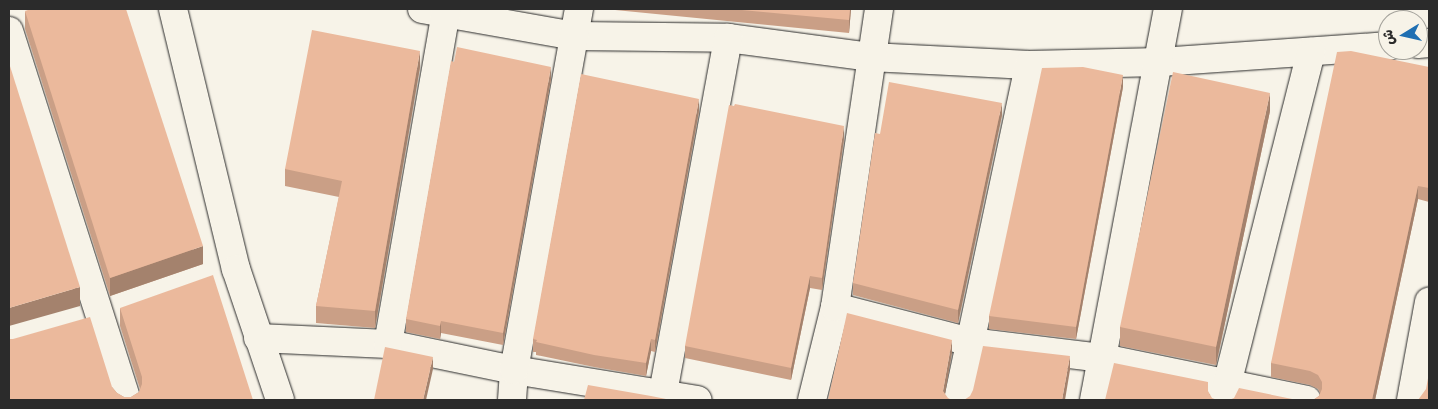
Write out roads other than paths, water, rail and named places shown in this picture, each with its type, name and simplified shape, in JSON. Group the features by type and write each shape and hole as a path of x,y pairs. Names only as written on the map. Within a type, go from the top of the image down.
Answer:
{"street":[{"path":"173,9 236,269 280,400"},
{"path":"512,400 514,370 580,9"},
{"path":"812,400 835,307 870,57 879,9"},
{"path":"1094,400 1160,62 1168,9"},
{"path":"388,344 434,10 575,36 728,38 870,57 1028,65 1160,62 1378,47"},
{"path":"9,31 127,400"},
{"path":"664,393 728,38"},
{"path":"1225,393 1312,52"},
{"path":"958,400 1028,65"},
{"path":"209,279 236,269"},
{"path":"1411,400 1429,302"},
{"path":"74,324 128,307"},
{"path":"835,307 970,342 1103,358 1225,393 1307,400"},
{"path":"258,338 388,344 514,370 698,400"}]}
